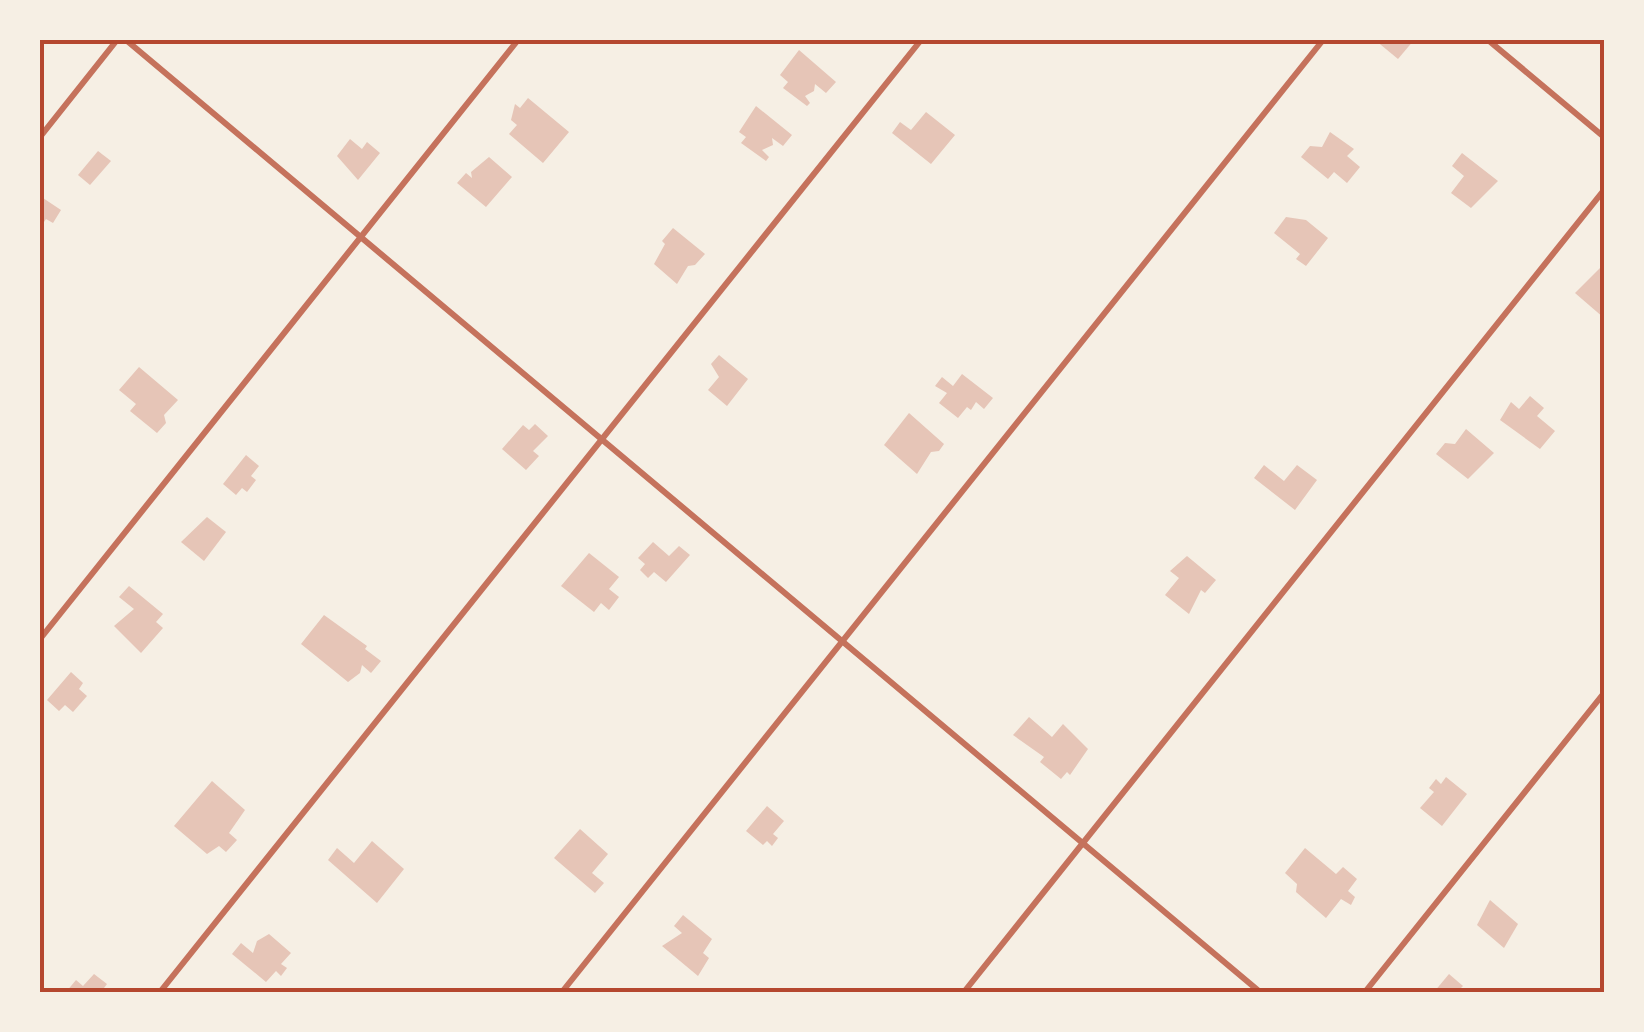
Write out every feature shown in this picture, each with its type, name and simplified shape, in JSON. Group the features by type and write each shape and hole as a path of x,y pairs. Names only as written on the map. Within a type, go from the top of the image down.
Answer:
{"street":[{"path":"40,137 117,40"},
{"path":"126,40 1260,992"},
{"path":"40,639 518,40"},
{"path":"160,992 921,40"},
{"path":"562,992 1322,40"},
{"path":"1488,40 1604,137"},
{"path":"964,992 1604,190"},
{"path":"1365,992 1604,693"}],"building":[{"path":"1375,40 1414,40 1398,59"},
{"path":"799,50 836,82 826,93 815,84 814,91 805,96 810,103 807,106 783,88 788,82 780,75"},
{"path":"528,98 569,132 543,163 509,134 517,125 511,120 515,104 520,108"},
{"path":"756,106 792,135 783,146 772,138 773,145 762,150 769,157 766,161 741,143 746,137 739,132"},
{"path":"926,112 955,135 931,164 892,133 900,122 911,130"},
{"path":"1330,132 1354,149 1347,156 1360,167 1347,183 1334,172 1328,179 1301,157 1310,146 1322,147"},
{"path":"350,139 362,149 367,142 380,153 358,180 337,156"},
{"path":"98,151 111,161 90,185 78,175"},
{"path":"1462,153 1498,181 1471,208 1451,193 1464,176 1452,166"},
{"path":"489,157 512,177 486,207 457,183 466,173 472,178 471,172"},
{"path":"40,196 61,210 53,223 46,219 40,228"},
{"path":"1286,217 1306,220 1328,238 1306,266 1296,259 1300,254 1274,233"},
{"path":"673,228 705,254 695,265 688,266 677,284 654,264 665,244 662,241"},
{"path":"1600,268 1604,271 1604,318 1575,293"},
{"path":"719,355 748,379 727,406 708,390 719,377 711,364"},
{"path":"139,367 178,400 164,415 166,423 157,433 130,411 136,404 119,390"},
{"path":"962,374 993,398 984,409 976,402 971,410 967,407 958,418 939,403 947,393 935,386 942,377 953,386"},
{"path":"1530,396 1544,408 1537,416 1555,431 1540,449 1500,420 1511,402 1519,409"},
{"path":"909,413 944,444 939,451 931,452 917,474 884,445"},
{"path":"535,424 548,436 533,451 539,456 526,470 502,449 523,425 529,430"},
{"path":"1466,429 1494,453 1468,479 1436,454 1445,443 1455,444"},
{"path":"246,455 259,466 251,476 256,480 247,492 242,488 236,495 223,484"},
{"path":"1264,465 1284,481 1297,465 1317,480 1295,510 1254,478"},
{"path":"207,517 226,532 204,561 181,542"},
{"path":"653,542 669,556 679,546 690,555 666,582 654,572 648,578 640,570 645,564 638,558"},
{"path":"589,553 619,577 609,589 619,597 609,610 601,603 594,612 561,586"},
{"path":"1187,556 1216,580 1205,593 1201,590 1189,614 1165,595 1179,578 1170,571"},
{"path":"129,586 163,614 156,622 163,628 141,653 114,626 134,609 119,597"},
{"path":"324,615 381,661 371,673 362,665 360,673 348,682 301,644"},
{"path":"71,672 83,683 79,689 87,696 73,712 65,705 59,711 47,700"},
{"path":"1029,717 1052,737 1063,724 1088,749 1070,775 1067,772 1061,779 1040,762 1044,757 1013,735"},
{"path":"1446,777 1467,794 1442,826 1420,808 1434,792 1429,788 1436,779 1441,784"},
{"path":"212,781 245,810 229,833 237,840 226,852 219,846 207,854 174,826"},
{"path":"767,806 784,821 773,834 778,838 772,846 767,841 763,845 746,831"},
{"path":"580,829 608,854 592,873 604,883 595,893 554,858"},
{"path":"372,841 404,869 377,903 328,860 337,848 354,863"},
{"path":"1305,848 1336,874 1343,867 1357,879 1348,891 1355,897 1351,905 1341,899 1326,918 1296,892 1297,884 1285,873"},
{"path":"1490,900 1518,924 1504,948 1477,925"},
{"path":"683,915 712,939 703,953 709,958 698,976 662,946 682,933 674,926"},
{"path":"269,934 291,953 281,964 287,968 281,976 276,971 266,982 232,954 241,943 253,953 257,941"},
{"path":"94,974 107,984 101,992 66,992 76,980 83,986"},
{"path":"1449,974 1463,986 1457,992 1434,992"}]}
